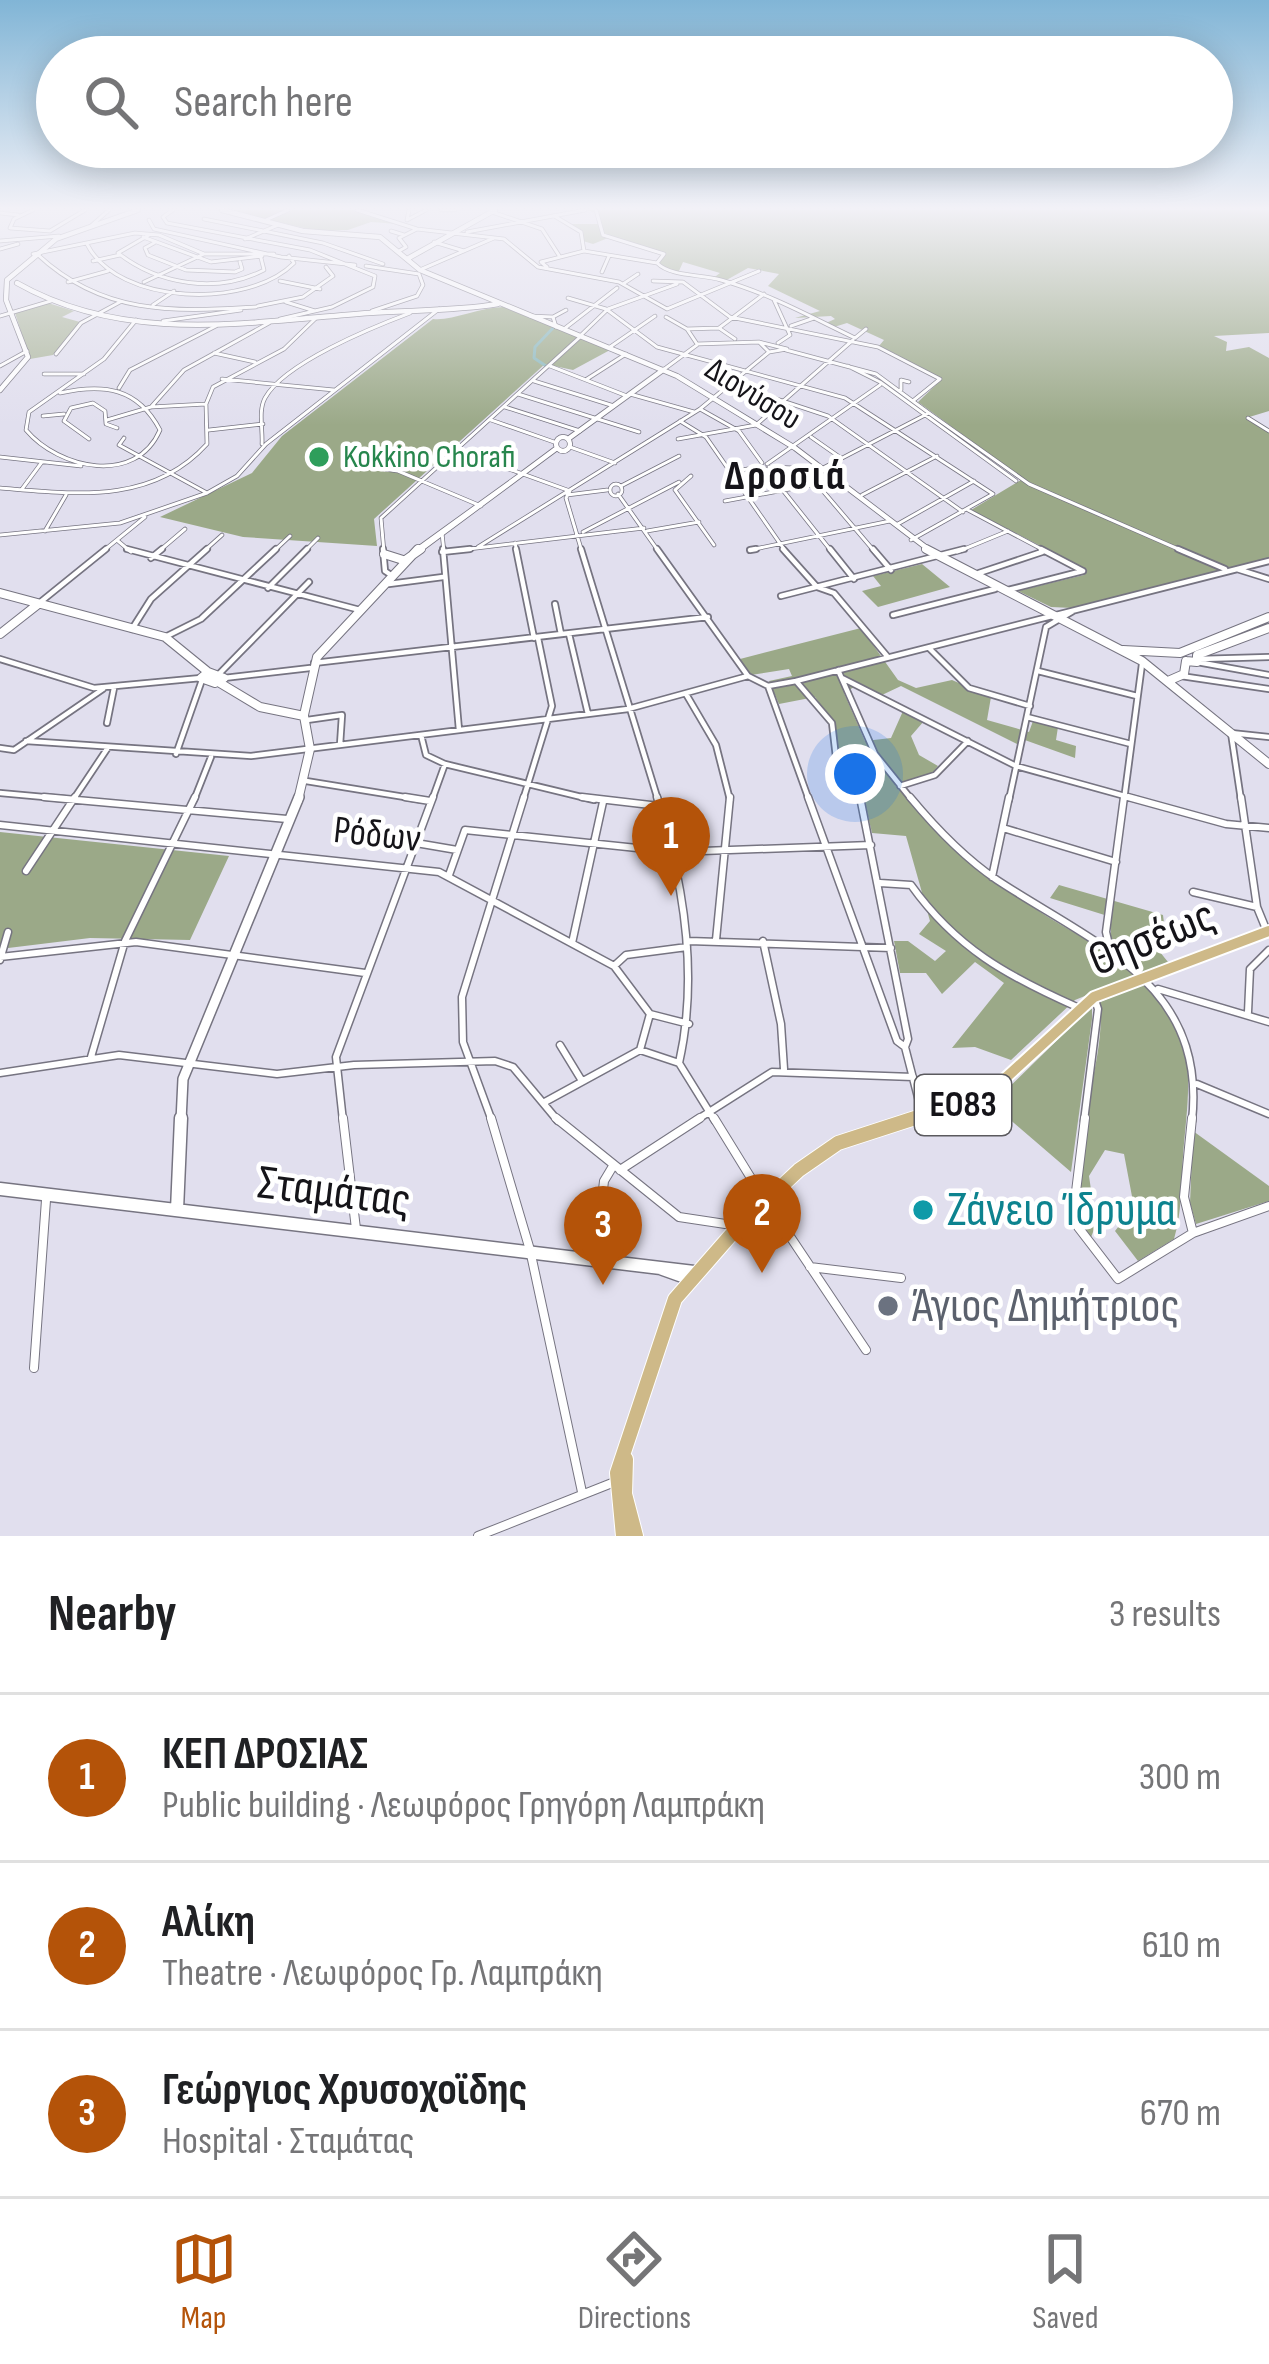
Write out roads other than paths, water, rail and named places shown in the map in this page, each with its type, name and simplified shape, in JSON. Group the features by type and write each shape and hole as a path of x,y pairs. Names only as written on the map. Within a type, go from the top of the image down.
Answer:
{"main road":[{"name":"Θησέως","path":"766,1201 838,1143 962,1106 1006,1082 1077,1007 1268,931"},
{"name":"ΕΟ83","path":"623,1536 620,1480 672,1307 691,1275 766,1201"},
{"name":"ΕΟ83","path":"620,1480 635,1536"}],"street":[{"path":"68,282 154,305 256,307"},
{"path":"137,282 219,292 248,291 278,282"},
{"path":"219,292 222,282"},
{"path":"283,282 320,289"},
{"path":"158,322 286,302 327,282"},
{"path":"0,488 67,494 121,490 173,474 202,452 209,430 206,404 222,380 284,349 315,315 371,290 373,282"},
{"path":"364,314 413,298 418,282"},
{"name":"Διονύσου","path":"447,282 663,370 713,399 795,448 940,558 1061,616 1142,662 1269,764"},
{"path":"609,282 623,284 656,307 668,309 735,282"},
{"path":"623,284 626,282"},
{"path":"673,282 682,282 733,317 854,339 940,379 914,400"},
{"path":"391,574 385,571 381,519 608,310 682,282"},
{"path":"723,282 764,295 854,339"},
{"path":"0,390 21,371 27,351 12,313 11,283 98,314 184,325 499,304"},
{"path":"553,317 559,329 617,288"},
{"path":"154,305 176,290"},
{"path":"718,328 764,295"},
{"path":"568,298 608,310 653,345 805,383 856,403 994,495 911,540"},
{"path":"56,354 80,324 124,300"},
{"path":"569,443 697,344 735,339 778,343 790,335 775,300"},
{"path":"0,316 51,301"},
{"path":"286,302 315,315"},
{"path":"655,316 656,307"},
{"path":"0,535 145,517 207,493 237,476 264,446 439,309"},
{"path":"666,317 668,309"},
{"path":"264,446 263,403 280,383 417,310"},
{"path":"530,316 553,317 566,310"},
{"path":"364,314 380,326"},
{"path":"610,347 655,316 687,328 718,328 735,339"},
{"path":"786,327 814,318"},
{"path":"93,466 42,448 26,430 29,412 61,393 121,343 136,320"},
{"path":"0,457 93,466 141,457 160,437 151,407 160,386 266,323"},
{"path":"184,325 191,335"},
{"path":"118,388 130,370 191,335 220,325"},
{"path":"687,328 697,344"},
{"path":"678,440 756,425 866,329"},
{"path":"759,343 769,352"},
{"path":"778,343 786,350"},
{"path":"478,548 680,422 769,352 786,350 842,362 914,400 1029,484 1229,571"},
{"path":"0,366 27,351"},
{"path":"214,353 255,362"},
{"path":"586,379 626,354"},
{"path":"842,362 899,391 1016,481"},
{"path":"549,366 629,395 697,410 736,429 854,579"},
{"path":"44,374 84,374"},
{"path":"222,380 334,390"},
{"path":"899,391 905,387 901,380 909,382"},
{"path":"534,381 614,406"},
{"path":"730,384 834,419 943,497 1083,572 893,615"},
{"path":"765,466 882,384"},
{"path":"61,393 118,388 151,407"},
{"path":"518,394 639,432"},
{"path":"43,416 64,414 89,403 105,411 117,428"},
{"path":"107,420 151,407 206,404"},
{"path":"504,406 580,431"},
{"path":"730,472 765,466 821,469 927,413"},
{"path":"64,414 68,427 89,439"},
{"path":"1248,418 1269,430"},
{"path":"490,420 555,445 569,443 615,463"},
{"path":"680,422 704,435 779,544 817,587 833,593 888,658"},
{"path":"209,430 265,424"},
{"path":"811,437 841,458"},
{"path":"124,438 119,446 207,493"},
{"path":"177,1210 183,1079 292,820 310,749 304,718 311,666 404,561 555,445"},
{"path":"456,450 568,493 621,486 679,456"},
{"path":"862,495 937,456"},
{"path":"22,490 42,462"},
{"path":"346,464 388,465 419,483 479,505"},
{"path":"577,536 691,476"},
{"path":"725,501 838,480"},
{"path":"750,550 892,523 974,481"},
{"path":"679,482 675,490 714,545"},
{"path":"817,484 891,570"},
{"path":"618,494 624,490 621,486"},
{"path":"607,490 618,494 646,530 748,676 768,686 840,674 1061,616"},
{"path":"568,493 628,709 675,852 689,944 689,1024 680,1063"},
{"path":"45,531 67,494"},
{"path":"0,634 145,517"},
{"path":"442,552 699,522"},
{"path":"151,558 185,529"},
{"path":"781,596 940,558 1008,531"},
{"path":"442,533 459,730"},
{"path":"132,628 151,598 222,535"},
{"path":"165,637 201,619 290,536"},
{"path":"268,587 318,538"},
{"path":"118,541 133,554 359,610"},
{"path":"515,543 552,706 460,1011 466,1060 509,1166 582,1492"},
{"path":"973,575 1045,551"},
{"path":"384,554 404,561"},
{"path":"992,877 1046,627 1073,611 1269,561"},
{"path":"1237,569 1269,579"},
{"path":"383,584 444,577"},
{"path":"176,754 212,677 309,582"},
{"path":"833,584 833,593"},
{"path":"0,593 165,637 212,677 260,707 304,718 342,715 340,745"},
{"path":"555,604 588,714"},
{"path":"0,659 114,688 708,616"},
{"path":"1184,655 1269,617"},
{"path":"1035,620 1046,627"},
{"path":"1198,658 1269,628"},
{"path":"929,648 969,688 1030,706"},
{"path":"1215,648 1223,658"},
{"path":"1123,650 1184,655 1269,675"},
{"path":"1181,676 1184,655"},
{"path":"1198,658 1269,658"},
{"path":"1110,949 1106,932 1142,662"},
{"path":"1037,671 1137,696"},
{"path":"840,674 1016,766 1245,828 1269,828"},
{"path":"840,674 875,754 899,786 992,877 1110,949 1158,989 1248,1012 1269,1022"},
{"path":"26,741 212,756 310,749 628,709 748,676"},
{"path":"1168,681 1181,676 1269,688"},
{"path":"796,681 832,723 837,766 861,799 880,883 905,1047 923,1117"},
{"path":"768,686 897,1041 905,1047"},
{"path":"0,748 10,751 103,688"},
{"path":"107,723 114,688"},
{"path":"686,694 716,745 731,790 716,940"},
{"path":"1027,717 1131,744"},
{"path":"1268,931 1245,828 1231,733 1269,737"},
{"path":"421,735 426,755 445,764 471,767 526,787 603,802 659,806"},
{"path":"899,786 935,775 968,741"},
{"path":"26,871 106,749"},
{"path":"91,1057 125,941 176,844 212,756"},
{"path":"356,1231 336,1066 345,1023 445,764"},
{"path":"303,781 430,801"},
{"path":"0,793 292,820"},
{"path":"572,943 603,802"},
{"name":"Ρόδων","path":"0,825 449,875 614,966 650,1015"},
{"path":"1003,828 1116,862"},
{"path":"449,875 465,830 725,854 871,845"},
{"path":"415,843 458,850"},
{"path":"880,883 911,885 934,922 969,956 1077,1007"},
{"path":"1193,892 1262,910"},
{"path":"8,932 0,958 125,941 365,973"},
{"path":"614,966 626,955 716,940 890,948"},
{"path":"763,941 781,1024 784,1069"},
{"path":"1248,1012 1250,969 1269,950"},
{"path":"1158,989 1186,1040 1196,1084 1184,1197 1193,1233"},
{"path":"1094,998 1098,1009 1074,1208 1078,1227 1118,1279 1193,1233 1269,1206"},
{"path":"543,1103 640,1050 650,1015 689,1024"},
{"path":"560,1045 582,1082"},
{"path":"640,1050 680,1063 866,1350"},
{"path":"0,1073 91,1057 191,1061 277,1074 336,1066 466,1060 513,1067 569,1134 679,1217 723,1220 737,1228"},
{"path":"595,1260 604,1180 755,1081 784,1069 913,1077"},
{"path":"1196,1084 1269,1114"},
{"name":"Σταμάτας","path":"0,1189 691,1275"},
{"path":"34,1368 46,1194"},
{"path":"810,1267 901,1278"},
{"path":"478,1536 620,1480"}],"waterway":[{"path":"546,366 534,358 535,347 553,328"}],"place":[{"name":"Kokkino Chorafi","path":"319,457"},
{"name":"ΚΕΠ ΔΡΟΣΙΑΣ","path":"671,896"},
{"name":"Ζάνειο Ίδρυμα","path":"923,1210"},
{"name":"Αλίκη","path":"762,1273"},
{"name":"Γεώργιος Χρυσοχοϊδης","path":"603,1285"},
{"name":"Άγιος Δημήτριος","path":"888,1306"}],"district":[{"name":"Δροσιά","path":"786,476"}]}
